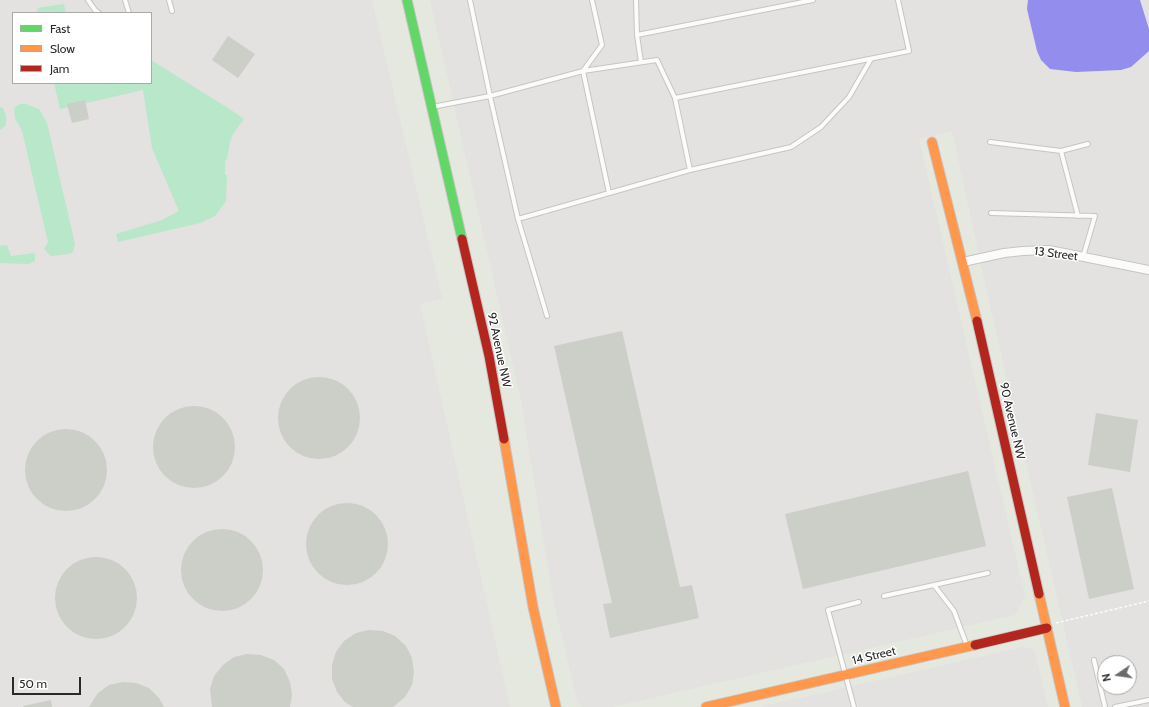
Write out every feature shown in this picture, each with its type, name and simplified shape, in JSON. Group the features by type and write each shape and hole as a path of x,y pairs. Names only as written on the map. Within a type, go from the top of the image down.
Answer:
{"street":[{"name":"92 Avenue NW","path":"407,0 489,356 533,607 556,707"},
{"name":"90 Avenue NW","path":"932,142 963,262 1065,707"},
{"name":"13 Street","path":"963,262 1023,250 1049,250 1149,270"},
{"name":"14 Street","path":"706,707 967,647 1047,626"}],"lane":[{"path":"88,0 98,12"},
{"path":"125,0 129,12"},
{"path":"169,0 172,11"},
{"path":"470,0 518,219 547,316"},
{"path":"582,71 602,45 592,0"},
{"path":"636,0 637,35 641,62"},
{"path":"637,35 813,0"},
{"path":"675,98 909,51 898,0"},
{"path":"518,219 690,170 791,147 821,127 849,97 871,59"},
{"path":"432,107 490,96 582,71 657,60 675,98 690,170"},
{"path":"582,71 609,193"},
{"path":"990,142 1061,151 1088,144"},
{"path":"1061,151 1078,216"},
{"path":"991,213 1095,216 1083,257"},
{"path":"884,596 988,573"},
{"path":"934,585 954,611 967,647"},
{"path":"854,707 844,675 828,610 859,602"},
{"path":"1094,660 1105,707"},
{"path":"1115,707 1149,700"}],"path":[{"path":"1047,626 1149,601"}],"shaded area":[{"path":"0,0 372,0 442,298 420,304 510,707 0,707"},
{"path":"430,0 1149,0 1149,707 1082,707 986,288 952,131 919,139 1025,596 1015,615 612,707 583,707 578,704 553,599 521,401"},
{"path":"1028,0 1140,0 1149,29 1149,51 1131,67 1121,70 1076,72 1050,69 1041,60 1037,51 1027,9"},
{"path":"1023,647 1031,648 1035,653 1048,707 760,707"}],"green space":[{"path":"64,4 66,12 38,12 37,8"},
{"path":"152,61 244,119 233,134 227,159 225,161 225,175 227,175 226,201 215,216 200,223 118,242 116,234 162,220 179,211 152,148 143,90 60,109 54,84 152,84"},
{"path":"20,104 26,104 39,109 47,123 75,244 73,252 68,254 51,256 44,249 48,242 22,131 15,118 15,107"},
{"path":"0,107 3,108 6,115 6,125 0,130"},
{"path":"7,245 11,256 35,253 35,261 28,264 0,263 0,246"}],"building":[{"path":"228,36 255,54 238,78 212,60"},
{"path":"85,100 89,119 72,123 67,104"},
{"path":"622,331 680,587 692,585 699,618 610,638 603,604 612,603 554,346"},
{"path":"319,377 335,380 348,389 357,402 360,418 357,434 348,447 335,456 319,459 303,456 290,447 281,434 278,418 281,402 290,389 303,380"},
{"path":"194,406 210,409 223,418 232,431 235,447 232,463 223,476 210,485 194,488 178,485 165,476 156,463 153,447 156,431 165,418 178,409"},
{"path":"1096,413 1138,420 1130,472 1088,465"},
{"path":"66,429 82,432 95,441 104,454 107,470 104,486 95,499 82,508 66,511 50,508 37,499 28,486 25,470 28,454 37,441 50,432"},
{"path":"968,471 986,546 803,589 785,514"},
{"path":"1112,488 1134,589 1089,599 1067,497"},
{"path":"347,503 363,506 376,515 385,528 388,544 385,560 376,573 363,582 347,585 331,582 318,573 309,560 306,544 309,528 318,515 331,506"},
{"path":"222,529 238,532 251,541 260,554 263,570 260,586 251,599 238,608 222,611 206,608 193,599 184,586 181,570 184,554 193,541 206,532"},
{"path":"96,557 112,560 125,569 134,582 137,598 134,614 125,627 112,636 96,639 80,636 67,627 58,614 55,598 58,582 67,569 80,560"},
{"path":"369,630 383,631 395,636 406,646 412,658 414,672 412,685 405,697 393,707 353,707 345,702 337,692 332,679 332,665 336,652 344,641 356,633"},
{"path":"247,654 261,655 274,660 284,669 290,682 292,695 290,707 212,707 210,689 214,676 223,665 234,657"},
{"path":"123,682 136,683 149,688 159,698 164,707 89,707 98,693 109,685"},
{"path":"51,700 52,707 23,707 23,706"}],"traffic: fast":[{"path":"407,0 462,239"}],"traffic: slow":[{"path":"932,142 977,321"},
{"path":"504,439 533,607 556,707"},
{"path":"1039,594 1065,707"},
{"path":"706,707 975,645"}],"traffic: jam":[{"path":"462,239 489,356 504,439"},
{"path":"977,321 1039,594"},
{"path":"975,645 1047,628"}]}
